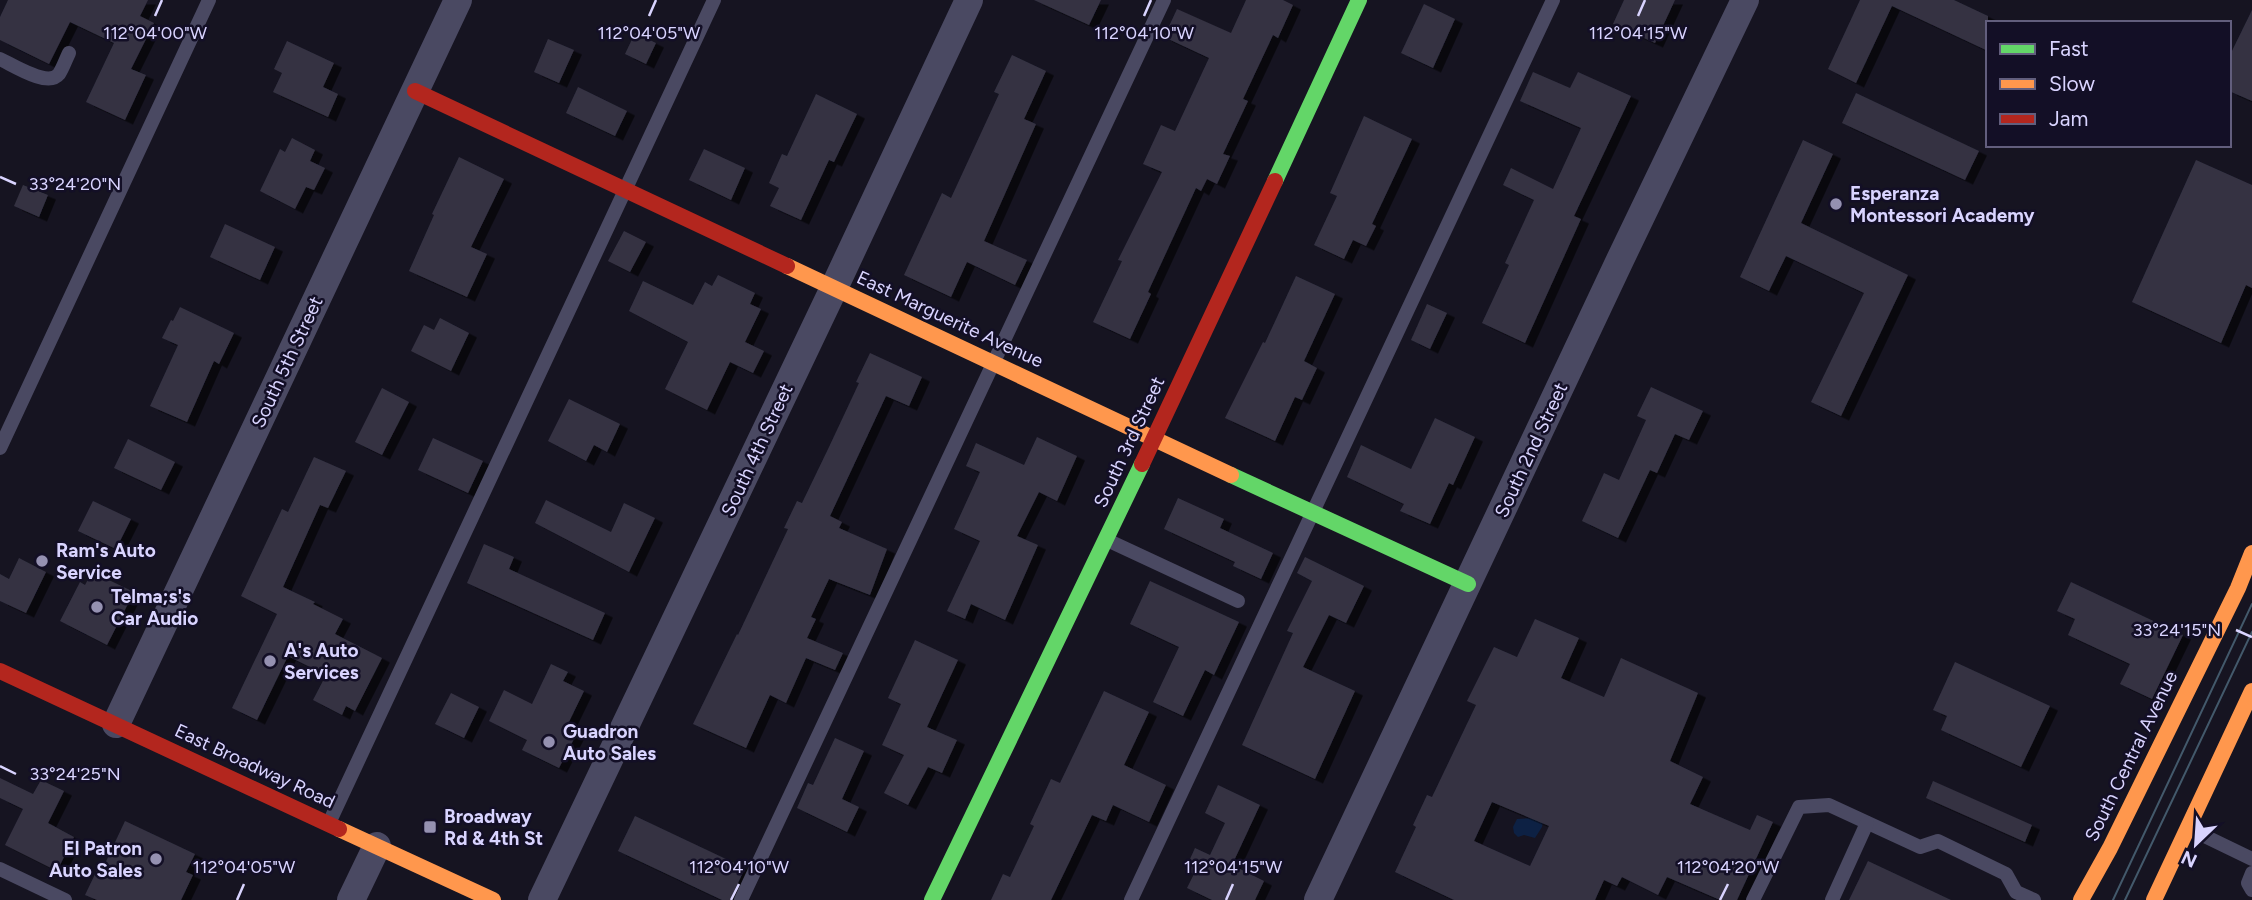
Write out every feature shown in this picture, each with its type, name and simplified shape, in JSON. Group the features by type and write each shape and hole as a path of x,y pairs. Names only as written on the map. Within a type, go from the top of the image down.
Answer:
{"street":[{"name":"South 5th Street","path":"116,724 458,0"},
{"name":"South 4th Street","path":"542,900 969,0"},
{"name":"South 3rd Street","path":"932,900 1154,438 1359,0"},
{"name":"South 2nd Street","path":"1329,897 1468,584 1745,0"},
{"name":"East Marguerite Avenue","path":"415,91 1468,584"},
{"name":"South Central Avenue","path":"2081,900 2110,848 2250,564"},
{"name":"East Broadway Road","path":"4,682 116,724 493,900"},
{"path":"2154,900 2252,691"},
{"path":"351,900 377,846"}],"lane":[{"path":"0,448 209,0"},
{"path":"328,823 715,0"},
{"path":"741,900 1164,0"},
{"path":"1131,900 1553,0"},
{"path":"0,59 40,78 50,79 57,76 69,52"},
{"path":"1106,539 1238,601"},
{"path":"1753,900 1799,807 1829,805 1920,847 1938,841 2006,874 2016,892 2034,900"},
{"path":"1832,900 1867,822"},
{"path":"2188,828 2252,859"},
{"path":"0,869 65,900"},
{"path":"2252,873 2248,883 2252,890"}],"water":[{"path":"1533,818 1543,821 1535,838 1524,835 1518,837 1514,833 1513,827 1517,819"}],"building":[{"path":"8,0 148,0 140,16 154,23 131,69 146,75 125,120 86,102 114,43 70,22 49,64 0,40 0,17"},
{"path":"1034,0 1101,0 1089,25"},
{"path":"1246,0 1283,0 1293,5 1278,38 1273,35 1243,99 1248,101 1223,154 1230,156 1217,184 1207,179 1201,191 1196,188 1148,292 1151,294 1130,339 1093,322 1122,261 1118,260 1162,172 1143,164 1161,125 1175,131 1209,58 1164,37 1177,9 1231,33"},
{"path":"1624,0 1675,0 1655,43 1613,24"},
{"path":"1860,0 1954,0 1988,16 1986,50 1892,6 1856,83 1828,69"},
{"path":"1424,4 1455,19 1433,68 1401,53"},
{"path":"2252,10 2252,101 2231,92 2231,53"},
{"path":"635,33 656,43 646,64 625,54"},
{"path":"548,39 574,50 559,83 534,72"},
{"path":"287,41 334,63 323,87 338,94 328,117 273,92 282,73 274,69"},
{"path":"1012,55 1046,71 1024,119 1036,124 984,241 1027,260 1015,285 967,262 951,297 904,275 942,193 951,198 999,94 994,92"},
{"path":"1533,72 1570,88 1578,72 1631,96 1574,216 1581,219 1525,343 1482,323 1509,265 1505,263 1534,200 1503,185 1511,168 1553,189 1581,128 1520,101"},
{"path":"578,87 627,111 615,136 566,113"},
{"path":"1856,93 1979,151 1965,180 1842,123"},
{"path":"816,94 857,114 834,162 829,160 801,220 770,206 779,188 769,183 782,154 787,156"},
{"path":"1364,116 1412,139 1372,224 1376,226 1366,246 1353,240 1344,259 1314,245 1337,196 1330,193"},
{"path":"292,138 315,150 310,161 325,168 314,190 306,187 295,209 260,191 280,149 285,152"},
{"path":"1803,140 1833,154 1801,223 1908,275 1841,416 1811,402 1864,293 1786,256 1769,291 1740,277"},
{"path":"704,149 745,168 731,200 689,180"},
{"path":"459,157 504,179 471,247 487,254 467,297 409,271"},
{"path":"2196,160 2252,185 2252,288 2246,285 2221,343 2132,302"},
{"path":"23,185 48,195 39,217 14,206"},
{"path":"225,224 275,247 260,280 210,257"},
{"path":"624,231 646,242 630,272 608,261"},
{"path":"718,275 755,293 750,304 761,309 745,342 764,351 753,373 730,362 707,410 665,389 688,342 629,311 643,281 693,305 705,282 712,286"},
{"path":"1296,276 1335,294 1304,361 1317,368 1302,400 1295,397 1275,441 1225,418 1263,342 1265,343"},
{"path":"1427,304 1447,313 1430,349 1411,340"},
{"path":"180,307 234,333 219,364 214,361 187,422 150,406 178,345 162,338"},
{"path":"440,318 469,333 451,371 411,351 424,325 434,330"},
{"path":"870,353 922,377 909,406 886,396 830,516 842,522 839,528 887,549 870,595 829,579 811,617 816,619 807,638 843,653 835,670 806,658 786,703 770,695 746,748 693,724 788,529 784,528 797,501 802,503 829,447"},
{"path":"1651,387 1703,411 1689,440 1675,434 1657,473 1650,470 1618,538 1582,521 1604,473 1619,480 1646,420 1637,416"},
{"path":"382,388 409,402 382,455 355,442"},
{"path":"569,399 620,424 607,452 594,445 586,461 548,441"},
{"path":"1435,418 1475,437 1453,485 1449,483 1430,524 1400,511 1404,504 1347,477 1361,445 1411,469"},
{"path":"1037,437 1077,456 1057,501 1039,492 1017,536 1038,545 1005,620 971,604 965,619 947,611 980,541 954,529 980,472 966,466 976,443 1024,465"},
{"path":"433,438 483,461 468,493 418,470"},
{"path":"128,439 175,462 161,490 114,468"},
{"path":"314,457 346,471 328,508 320,505 283,587 343,619 335,634 382,658 355,711 346,706 342,715 313,700 326,675 288,656 257,720 232,708 277,614 241,596 282,509 288,512"},
{"path":"1178,498 1224,519 1220,528 1273,553 1261,579 1233,566 1235,562 1164,529"},
{"path":"546,500 611,532 624,503 655,518 629,572 535,523"},
{"path":"93,501 131,519 116,549 78,531"},
{"path":"484,544 514,557 509,569 605,613 593,640 467,583"},
{"path":"1305,557 1364,586 1346,623 1329,615 1303,667 1355,691 1315,779 1242,745 1293,633 1287,631 1312,581 1297,573"},
{"name":"Ram's Auto Service","path":"19,558 46,572 26,613 0,601 0,574 9,579"},
{"name":"Telma;s's Car Audio","path":"92,572 134,592 107,645 60,621 80,582 85,585"},
{"path":"1150,581 1239,622 1214,675 1205,670 1183,716 1153,702 1179,647 1130,624"},
{"path":"2071,582 2183,635 2152,699 2120,684 2130,664 2068,635 2075,619 2057,611"},
{"path":"1535,619 1579,638 1561,678 1604,697 1621,658 1698,693 1670,761 1703,777 1690,804 1750,830 1757,815 1773,822 1737,900 1720,900 1667,877 1658,895 1622,877 1617,886 1604,880 1595,900 1454,900 1395,872 1416,827 1413,825 1427,795 1432,797 1476,705 1467,701 1494,647 1517,657","holes":["1492,802 1549,826 1530,866 1474,841"]},
{"path":"915,640 958,660 927,727 957,740 942,773 928,767 908,805 884,793 904,755 882,745 901,704 888,698"},
{"path":"1955,662 2050,706 2021,767 1941,730 1947,716 1933,710"},
{"path":"551,664 568,672 563,681 584,691 565,730 576,735 559,768 522,750 527,740 489,721 504,690 532,704"},
{"path":"1104,691 1149,712 1124,765 1166,785 1149,822 1113,805 1106,821 1092,815 1051,900 991,900 1003,874 1010,877 1034,826 1030,824 1051,779 1060,783"},
{"path":"451,693 479,707 464,738 435,724"},
{"path":"835,738 864,751 842,799 859,807 847,832 797,808 808,783 813,785"},
{"path":"0,778 33,794 41,780 64,791 48,823 74,837 57,871 5,845 23,809 0,798"},
{"path":"1933,781 2032,825 2025,842 1926,798"},
{"path":"1218,785 1260,805 1232,865 1264,881 1255,900 1212,900 1187,888 1194,874 1185,870 1195,848 1210,855 1225,823 1205,813"},
{"path":"635,816 745,868 730,900 722,900 618,851"},
{"name":"El Patron Auto Sales","path":"125,821 195,854 186,872 193,875 181,900 97,900 85,895 98,868 102,870"},
{"path":"1868,861 1951,900 1849,900"}],"tram line":[{"path":"2113,900 2252,604"},
{"path":"2125,900 2252,632"}],"traffic: fast":[{"path":"1275,181 1359,0"},
{"path":"932,900 1142,464"},
{"path":"1231,475 1468,584"}],"traffic: slow":[{"path":"787,266 1231,475"},
{"path":"2081,900 2110,848 2238,588 2252,553"},
{"path":"2154,900 2252,691"},
{"path":"339,829 493,900"}],"traffic: jam":[{"path":"415,91 787,266"},
{"path":"1142,464 1275,181"},
{"path":"0,671 339,829"}],"place":[{"name":"Esperanza Montessori Academy","path":"1836,204"},
{"name":"Ram's Auto Service","path":"42,561"},
{"name":"Telma;s's Car Audio","path":"97,607"},
{"name":"A's Auto Services","path":"270,661"},
{"name":"Guadron Auto Sales","path":"549,742"},
{"name":"Broadway Rd & 4th St","path":"430,827"},
{"name":"El Patron Auto Sales","path":"156,859"}]}
